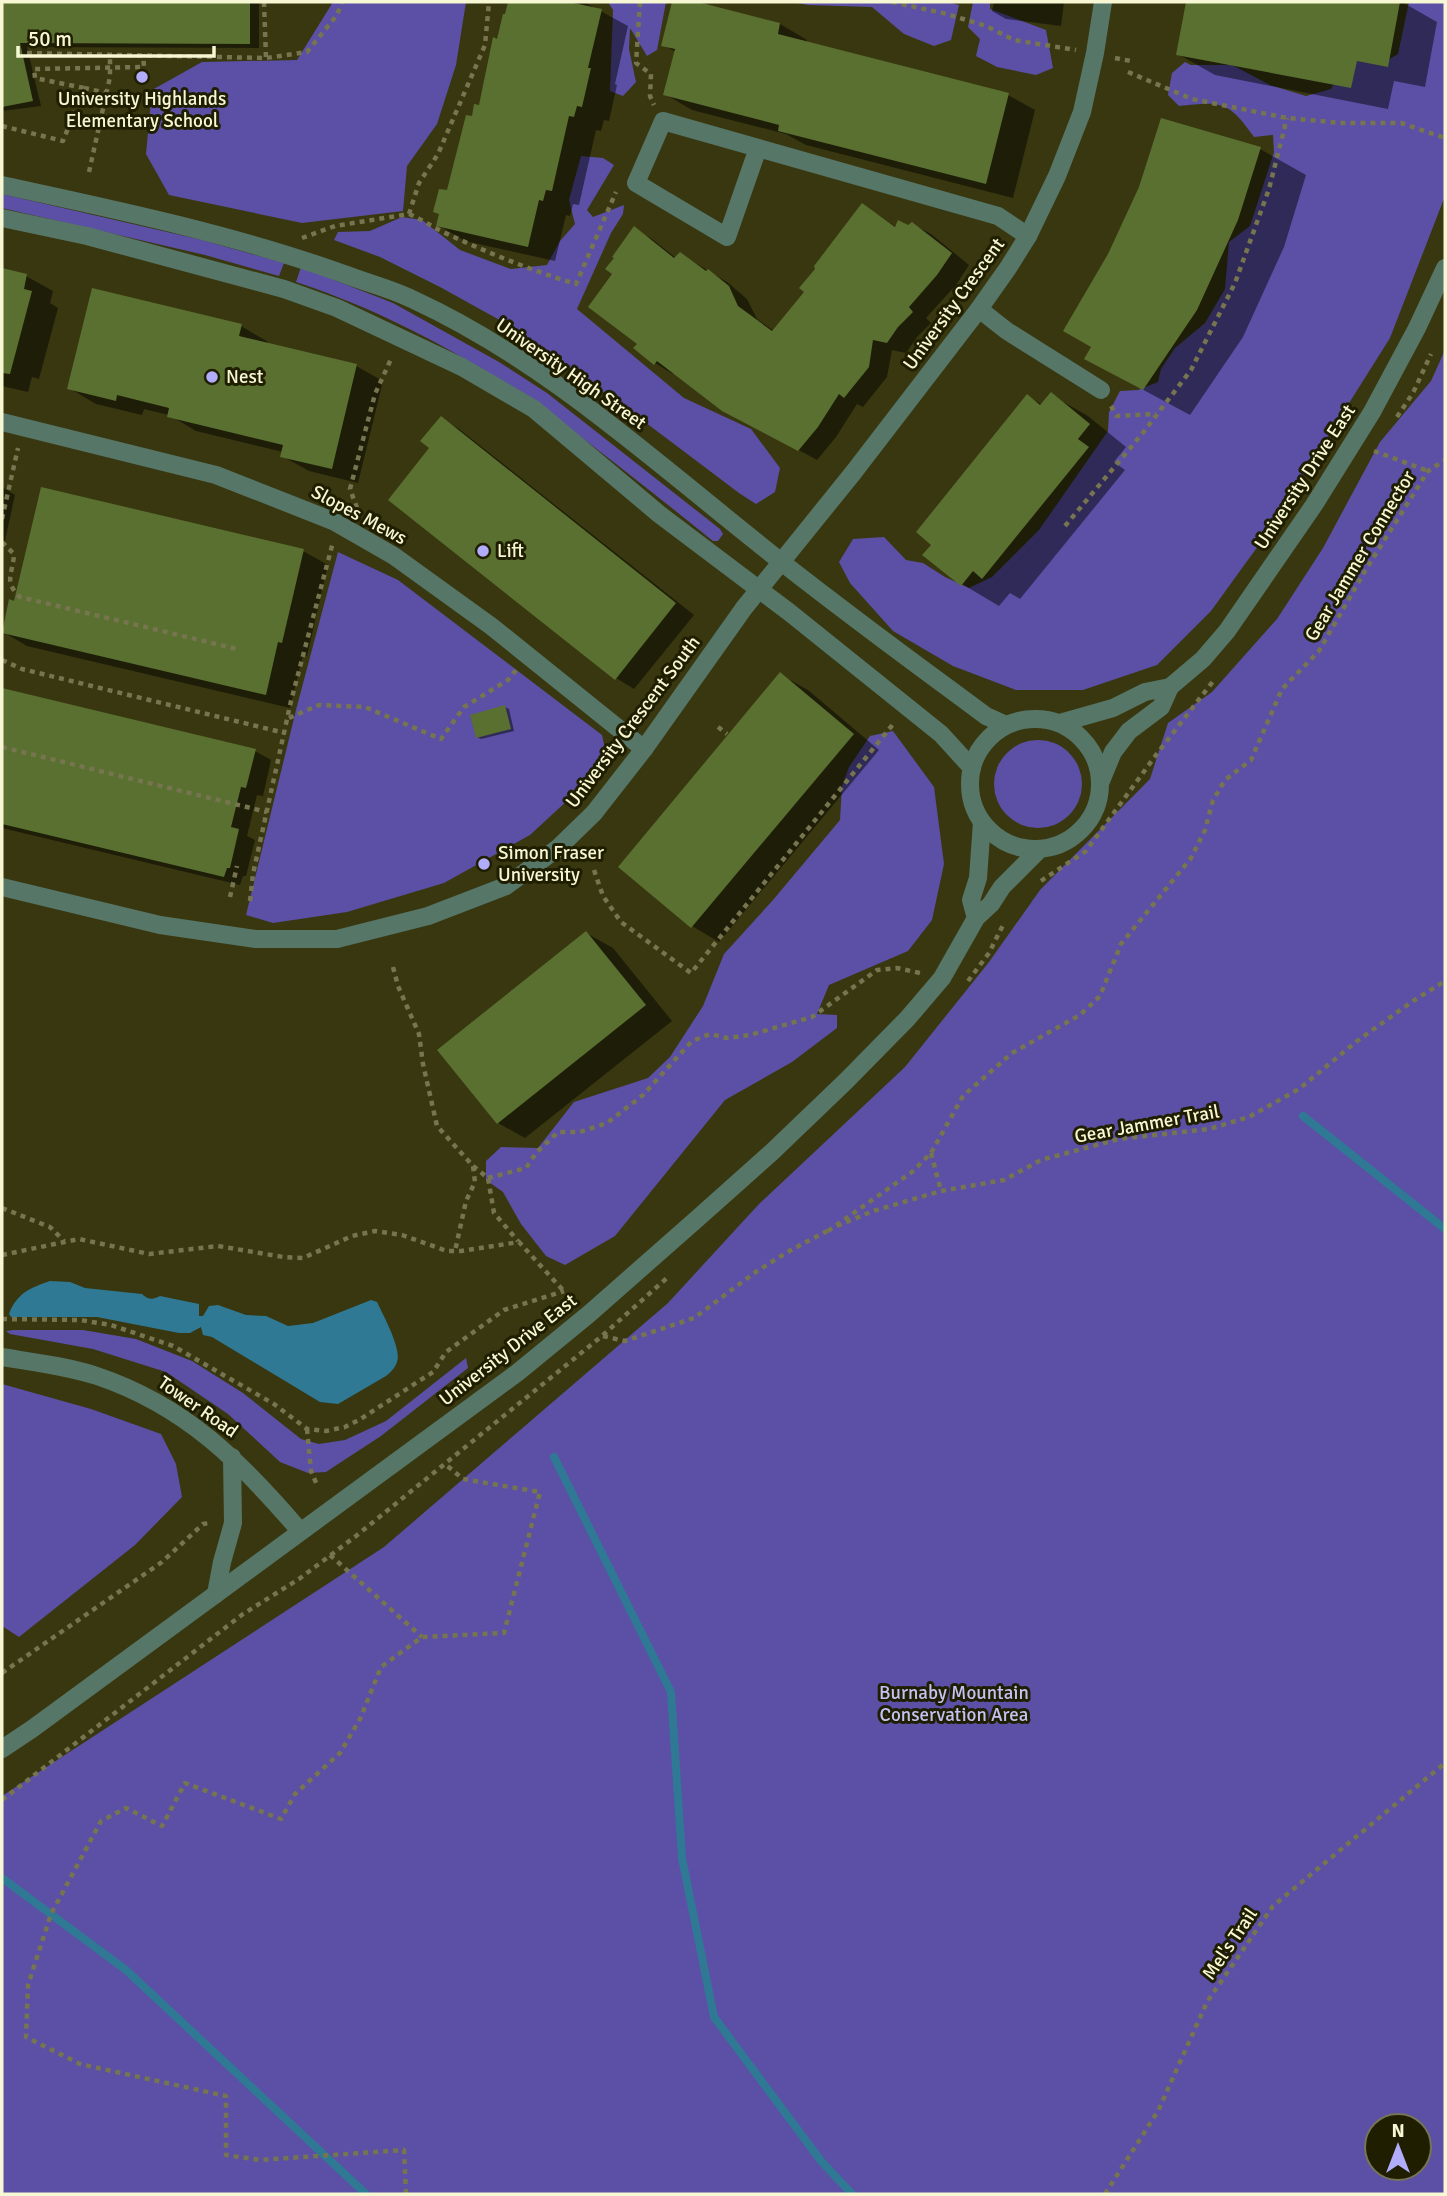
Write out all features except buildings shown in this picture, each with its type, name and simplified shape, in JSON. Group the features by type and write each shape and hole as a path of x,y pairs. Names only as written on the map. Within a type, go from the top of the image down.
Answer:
{"street":[{"name":"University Crescent","path":"759,589 979,309 1028,236 1057,176 1082,112 1096,53 1103,2"},
{"path":"758,148 727,237 636,183 663,121 998,216 1028,236"},
{"name":"University High Street","path":"2,185 179,224 296,257 413,299 484,337 553,382 782,563 986,716 1006,725"},
{"path":"2,218 88,236 284,289 337,308 451,361 534,409 659,514 759,589 941,734 972,768"},
{"name":"University Drive East","path":"1101,781 1113,752 1129,731 1161,707 1170,687 1203,659 1227,631 1314,505 1372,412 1417,328 1445,268"},
{"path":"979,309 1007,331 1101,390"},
{"name":"Slopes Mews","path":"2,422 216,475 333,521 394,556 528,656 644,749"},
{"name":"University Crescent South","path":"2,887 160,925 256,939 337,939 428,916 506,886 558,848 594,813 644,749 759,589"},
{"name":"University Drive East","path":"1060,723 1113,708 1145,692 1170,687"},
{"path":"1042,718 1060,723 1076,732 1089,746 1098,763 1101,781 1099,801 1091,819 1078,834 1061,844 1040,849 1018,847 998,838 982,822 973,806 970,787 972,768 979,750 991,736 1006,725 1023,719 1042,718"},
{"name":"University Drive East","path":"976,918 971,900 978,878 982,822"},
{"name":"University Drive East","path":"2,1749 517,1373 589,1314 772,1152 907,1019 943,978 976,918 1040,849"},
{"name":"Tower Road","path":"2,1357 96,1376 141,1393 197,1427 232,1457 300,1531"},
{"path":"215,1594 233,1523 232,1457"}],"path":[{"path":"264,2 266,58"},
{"path":"27,53 266,58 307,52 337,15 342,2"},
{"path":"409,214 419,183 438,154 485,45 489,2"},
{"path":"640,2 636,64 652,74 650,96 663,121"},
{"path":"892,2 986,26 1014,40 1081,51"},
{"path":"89,173 107,93 110,54"},
{"path":"107,93 35,78 34,69 144,67 143,54"},
{"path":"1107,56 1131,61"},
{"path":"1128,72 1192,99 1287,118 1342,123 1401,122 1445,138"},
{"path":"2,126 62,141 84,88"},
{"path":"1065,526 1191,370 1235,283 1269,189 1287,118"},
{"path":"302,238 335,226 409,214 524,267 576,284 616,192 636,183"},
{"path":"354,534 362,517 350,489 375,394 391,359"},
{"path":"1101,390 1117,416 1157,414"},
{"path":"2,519 23,427"},
{"path":"1374,451 1428,471"},
{"name":"Gear Jammer Connector","path":"828,1231 912,1172 931,1153 963,1096 1012,1053 1080,1015 1100,996 1121,944 1191,859 1205,830 1213,800 1225,780 1251,760 1282,689 1319,651 1428,471 1445,460"},
{"path":"2,542 14,554 9,580 12,589 20,597 237,649"},
{"path":"250,901 288,718 329,554"},
{"path":"288,718 319,705 365,708 441,738 464,707 508,680 528,656"},
{"path":"2,660 22,669 285,733"},
{"path":"594,870 603,896 621,922 691,973 894,723"},
{"path":"719,727 727,734"},
{"path":"2,747 267,812"},
{"path":"230,897 237,866"},
{"path":"393,967 398,986 419,1034 423,1064 438,1126 473,1166 488,1178 494,1213 571,1299"},
{"path":"488,1178 526,1168 536,1153 558,1132 580,1132 607,1123 643,1095 692,1041 710,1034 727,1038 750,1035 813,1017 877,970 897,968 920,974"},
{"name":"Gear Jammer Trail","path":"602,1336 625,1341 694,1318 757,1271 791,1250 873,1211 941,1191 1003,1180 1041,1160 1119,1139 1209,1129 1249,1117 1298,1089 1357,1041 1445,981"},
{"path":"931,1153 941,1191"},
{"path":"455,1251 466,1201 475,1182 473,1166"},
{"path":"2,1208 50,1227 64,1241"},
{"path":"2,1255 79,1239 149,1254 218,1246 303,1258 352,1236 375,1231 402,1235 447,1251 519,1242"},
{"path":"2,1320 80,1320 111,1325 173,1346 274,1404 307,1429 326,1431 345,1427 359,1420 433,1372 446,1352 504,1310 564,1291"},
{"path":"307,1429 312,1471 317,1485"},
{"path":"406,2194 404,2150 260,2160 226,2155 226,2096 80,2064 26,2037 28,1985 51,1914 101,1821 126,1808 162,1826 185,1783 281,1819 295,1794 340,1753 360,1719 381,1667 422,1637 504,1633 540,1492 463,1479 445,1464"},
{"path":"2,1673 162,1562 203,1524 218,1521"},
{"path":"330,1555 422,1637"},
{"name":"Mel's Trail","path":"1105,2194 1158,2111 1208,2003 1273,1906 1445,1763"}],"green space":[{"path":"333,2 466,2 456,65 437,124 407,166 403,211 302,223 169,195 146,154 152,90 202,62 297,60"},
{"path":"608,2 666,2 657,50 647,56 630,28 629,49 636,82 623,96 610,91 613,10"},
{"path":"792,2 948,2 959,5 951,40 934,46 904,34 872,7"},
{"path":"973,2 990,2 990,9 1046,30 1053,68 1036,75 997,67 976,56 980,39 968,27"},
{"path":"1409,2 1445,2 1445,196 1390,338 1266,535 1211,611 1157,665 1083,690 1016,690 953,666 893,631 850,583 839,562 853,539 884,537 906,560 923,563 969,588 992,577 1039,530 1108,431 1109,412 1120,391 1138,390 1158,382 1161,369 1175,348 1205,323 1225,289 1229,242 1250,226 1274,152 1273,135 1254,137 1238,116 1223,106 1179,106 1168,95 1172,73 1185,62 1191,65 1232,65 1270,85 1306,96 1331,89 1343,66 1363,53 1383,63 1398,54"},
{"path":"581,156 603,158 614,165 587,210 593,217 624,205 623,214 611,233 577,309 684,398 751,429 780,468 775,492 756,504 625,407 496,318 380,257 334,240 338,232 370,231 402,217 422,220 460,250 511,269 547,265 560,241 575,224 569,200"},
{"path":"2,194 202,240 284,263 279,276 205,255 2,208"},
{"path":"301,267 393,303 499,362 547,393 723,534 718,541 713,541 558,420 465,359 365,308 296,282"},
{"name":"Burnaby Mountain Conservation Area","path":"1445,350 1445,2194 2,2194 2,1796 384,1547 668,1303 759,1204 905,1067 989,962 1040,890 1150,779 1168,723 1212,692 1277,619 1323,548 1380,442 1431,381"},
{"path":"338,552 398,580 602,735 608,763 530,835 444,883 347,912 273,923 246,915"},
{"path":"893,731 934,787 944,864 932,920 908,951 829,985 817,1014 837,1015 837,1028 792,1062 725,1100 615,1236 565,1265 546,1256 521,1224 503,1192 486,1180 486,1161 501,1147 538,1148 574,1102 648,1078 670,1057 703,1006 724,954 840,820 842,786 849,767 870,736"},
{"path":"1038,740 1063,747 1075,759 1082,784 1075,809 1063,821 1038,828 1013,821 1001,809 994,784 1001,759 1013,747"},
{"path":"83,1330 136,1339 192,1361 243,1393 301,1439 319,1444 345,1440 386,1421 466,1358 468,1368 381,1436 326,1472 308,1473 280,1462 228,1414 166,1372 93,1349 10,1334 6,1331"},
{"path":"2,1384 91,1409 161,1434 176,1464 182,1497 135,1545 19,1637 2,1626"}],"water":[{"path":"50,1281 142,1294 151,1299 160,1296 199,1304 199,1316 203,1316 209,1306 218,1305 246,1315 266,1316 288,1326 313,1323 371,1300 377,1302 391,1332 397,1349 397,1362 386,1376 338,1404 320,1402 212,1337 203,1335 201,1327 190,1333 179,1333 97,1317 11,1317 9,1314 12,1307 20,1296"}],"waterway":[{"path":"1303,1116 1445,1229"},
{"path":"554,1457 671,1692 682,1858 714,2017 821,2161 852,2194"},
{"path":"2,1878 126,1970 366,2194"}],"place":[{"name":"University Highlands Elementary School","path":"142,77"},
{"name":"Nest","path":"212,377"},
{"name":"Lift","path":"483,551"},
{"name":"Simon Fraser University","path":"484,864"}]}
